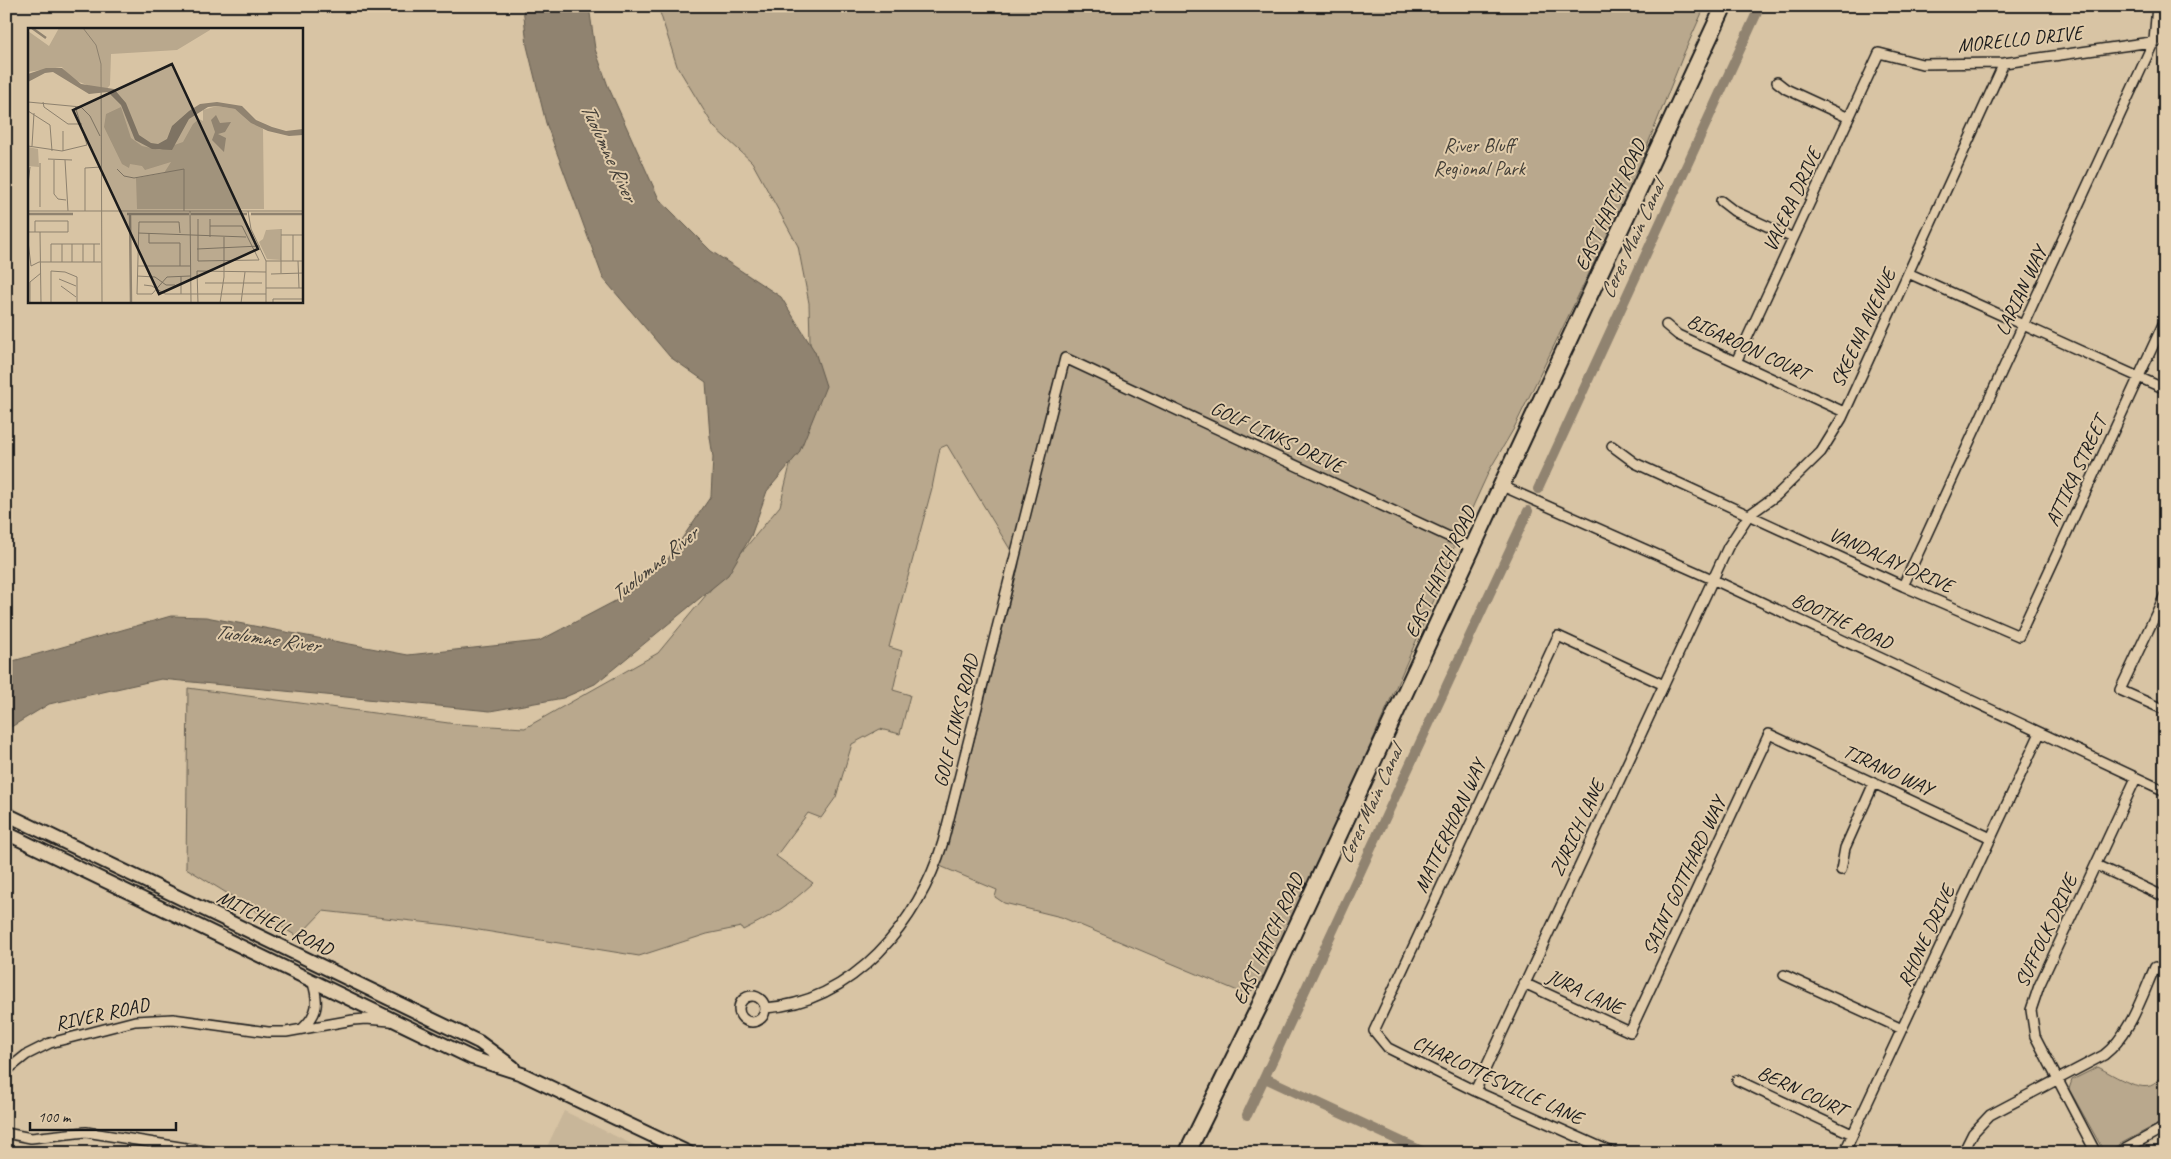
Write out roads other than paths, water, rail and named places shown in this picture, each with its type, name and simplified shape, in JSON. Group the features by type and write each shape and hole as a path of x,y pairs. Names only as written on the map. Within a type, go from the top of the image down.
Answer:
{"main road":[{"name":"EAST HATCH ROAD","path":"1187,1153 1259,1008 1724,6"},
{"name":"MITCHELL ROAD","path":"6,814 479,1042 522,1074"},
{"name":"MITCHELL ROAD","path":"6,833 472,1058 522,1074 682,1151"}],"street":[{"name":"LARIAN WAY","path":"1903,586 2154,41 2157,6"},
{"name":"MORELLO DRIVE","path":"1879,53 1922,64 2004,63 2165,40"},
{"name":"VALERA DRIVE","path":"1736,362 1879,53"},
{"name":"SKEENA AVENUE","path":"1712,579 1728,547 1749,515 1777,495 1821,452 1844,412 2004,63"},
{"path":"1777,82 1786,89 1849,118"},
{"path":"1721,201 1734,211 1793,238"},
{"path":"1908,273 2165,389"},
{"name":"ATTIKA STREET","path":"2019,636 2165,320"},
{"name":"BIGAROON COURT","path":"1666,325 1678,335 1844,412"},
{"name":"GOLF LINKS DRIVE","path":"1065,358 1473,548"},
{"name":"GOLF LINKS ROAD","path":"765,1008 789,1004 812,997 841,982 862,967 880,952 896,934 915,908 930,879 943,842 1065,358"},
{"name":"VANDALAY DRIVE","path":"1612,446 1635,463 1903,586 2019,636"},
{"name":"BOOTHE ROAD","path":"1502,486 1712,579 2165,791"},
{"name":"ZURICH LANE","path":"1475,1091 1712,579"},
{"path":"2165,594 2120,690 2165,710"},
{"name":"MATTERHORN WAY","path":"1374,1031 1558,636 1664,685"},
{"name":"RHONE DRIVE","path":"1844,1153 2040,733"},
{"name":"TIRANO WAY","path":"1769,734 1991,838"},
{"name":"SAINT GOTTHARD WAY","path":"1630,1032 1769,734"},
{"name":"SUFFOLK DRIVE","path":"2096,1153 2036,1036 2032,1024 2032,1004 2038,986 2136,778"},
{"path":"1841,870 1844,848 1874,783"},
{"path":"2096,864 2165,896"},
{"path":"1963,1153 1973,1133 1990,1115 2058,1080 2113,1048 2123,1034 2155,967"},
{"path":"1784,975 1902,1029"},
{"path":"302,1030 316,1011 316,994 312,980"},
{"name":"JURA LANE","path":"1524,982 1630,1032"},
{"name":"RIVER ROAD","path":"6,1071 26,1055 50,1043 135,1021 174,1019 255,1032 286,1032 366,1019 395,1021"},
{"name":"CHARLOTTESVILLE LANE","path":"1374,1031 1388,1048 1475,1091 1614,1153"},
{"name":"BERN COURT","path":"1737,1080 1852,1134"},
{"path":"2118,1153 2165,1127"},
{"path":"6,1134 31,1138 86,1132 175,1149 217,1153"}],"water":[{"name":"Tuolumne River","path":"523,6 589,6 595,49 608,86 659,199 711,251 781,297 815,352 826,386 799,453 767,491 751,536 728,575 595,684 563,698 490,711 161,679 49,704 6,730 6,663 171,616 206,617 408,655 539,641 619,599 666,562 711,496 713,457 706,382 670,357 603,278 546,123 527,46"}],"waterway":[{"name":"Ceres Main Canal","path":"1538,489 1760,6"},
{"name":"Ceres Main Canal","path":"1247,1115 1528,511"},
{"path":"1265,1078 1426,1153"}],"park label":[{"name":"River Bluff Regional Park","path":"1479,156"}]}
